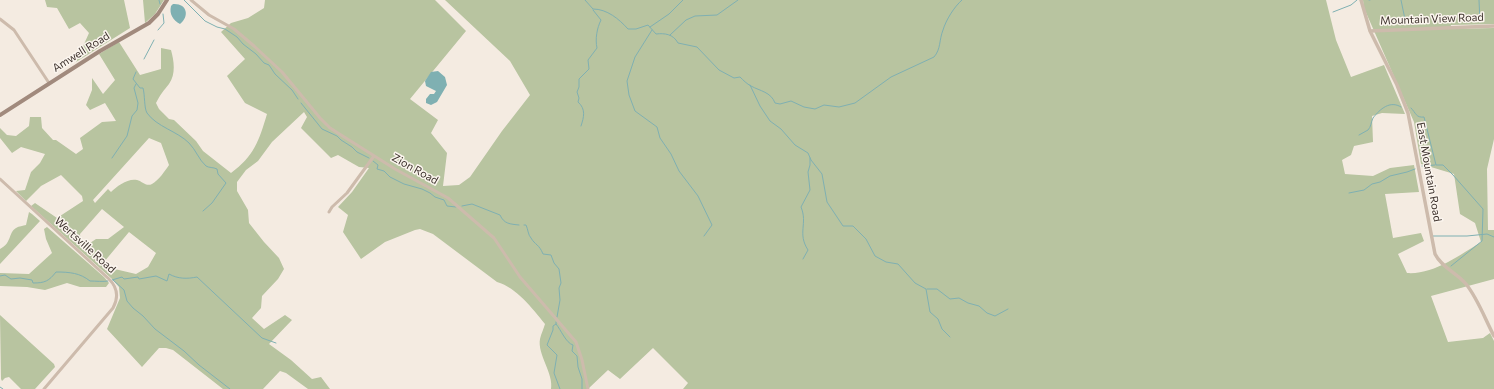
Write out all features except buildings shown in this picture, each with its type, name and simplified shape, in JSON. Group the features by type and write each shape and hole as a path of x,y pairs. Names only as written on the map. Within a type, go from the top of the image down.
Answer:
{"main road":[{"name":"Amwell Road","path":"0,115 100,51 149,23 158,14 167,0"}],"street":[{"name":"Zion Road","path":"191,0 209,15 234,29 254,46 282,72 322,121 395,170 448,198 494,238 520,277 576,342 582,360 588,389"},
{"name":"East Mountain Road","path":"1361,0 1370,31 1397,85 1408,113 1435,254 1442,265 1460,278 1467,286 1494,336"},
{"path":"0,19 14,30 49,83"},
{"name":"Mountain View Road","path":"1370,31 1494,26"},
{"path":"329,212 332,207 347,193 374,156"},
{"name":"Wertsville Road","path":"0,179 109,279 117,292 117,300 113,308 44,389"}],"green space":[{"path":"45,0 124,0 130,28 76,62 89,33 80,23 69,29 57,8 47,7"},
{"path":"143,0 164,0 155,14 145,23"},
{"path":"265,0 435,0 466,31 410,99 438,120 431,133 447,153 443,186 459,185 470,177 502,131 530,95 510,61 445,0 1326,0 1336,40 1351,77 1384,65 1405,114 1382,113 1372,116 1373,142 1354,146 1351,155 1342,160 1345,174 1373,176 1390,168 1414,165 1419,192 1385,194 1393,238 1421,233 1424,241 1398,254 1407,273 1417,273 1427,271 1446,263 1481,242 1475,223 1460,214 1454,174 1421,164 1414,122 1364,8 1363,0 1494,0 1494,24 1451,25 1450,29 1494,28 1494,139 1487,169 1488,230 1494,230 1494,279 1431,296 1448,342 1483,338 1490,333 1494,341 1494,389 683,389 688,383 653,348 620,379 608,370 588,389 551,389 550,377 540,345 540,337 545,324 518,294 497,282 433,234 420,229 415,230 385,242 361,259 343,232 348,215 338,207 352,192 369,168 359,167 338,155 331,158 301,128 307,117 304,112 272,142 258,161 246,170 237,182 237,191 248,210 249,223 279,258 284,269 278,279 262,296 261,308 252,318 264,329 285,315 292,320 269,344 291,360 312,379 321,377 330,389 308,389 286,373 280,371 263,389 223,389 173,350 166,348 159,348 142,367 107,329 120,298 119,287 31,206 35,203 57,218 83,201 82,196 61,175 41,186 26,201 16,191 25,190 31,172 40,163 45,154 21,147 12,153 0,138 0,128 7,135 16,136 29,126 30,117 41,117 42,128 53,140 56,140 76,154 83,149 80,138 102,122 116,121 105,103 90,110 86,105 92,90 92,78 103,94 115,80 99,54 119,42 140,75 161,69 161,48 171,50 174,67 173,76 169,84 156,103 159,109 169,119 174,120 196,141 203,151 231,173 239,167 255,147 267,114 245,103 227,76 245,59 221,32 231,23 248,18 264,8","holes":["149,138 161,143 169,165 161,176 150,185 137,180 126,181 111,192 108,189 95,203 93,200","102,209 124,227 108,239 96,239 87,245 81,244 80,234","129,232 156,253 148,267 136,274 106,267 104,262"]},
{"path":"29,212 40,221 0,264 0,249 4,247 16,228 26,225"},
{"path":"47,227 104,277 109,283 106,287 80,287 67,283 45,290 27,287 0,286 0,273 29,274 52,253 46,239 44,229"},
{"path":"0,315 54,364 55,367 35,389 21,389 9,377 2,381 1,379"}],"water":[{"path":"173,4 178,4 186,11 185,17 180,24 175,21 171,14 171,6"},
{"path":"438,71 445,77 447,85 437,102 431,105 426,103 426,99 430,94 434,94 436,91 426,86 425,81 431,72"}],"waterway":[{"path":"159,0 160,4"},
{"path":"184,0 205,21 225,29 237,37 264,63 269,65 275,74 292,90 298,99"},
{"path":"585,0 593,9 598,9 612,15 628,29 636,29 648,25 656,34 668,35 674,38 678,43 697,47 719,70 734,78 740,77 745,82 771,96 775,103 780,104 791,101 804,107 815,109 824,105 839,107 855,103 891,77 934,57 938,51 946,22 953,10 962,0"},
{"path":"650,27 669,14 683,0"},
{"path":"670,35 686,20 695,16 717,15 738,0"},
{"path":"1333,12 1351,5 1357,0"},
{"path":"1401,0 1406,24"},
{"path":"1479,0 1480,22"},
{"path":"581,126 584,113 578,102 579,98 577,92 579,87 579,79 589,69 588,60 597,48 596,41 598,26 601,20 593,10"},
{"path":"158,30 164,23 163,14"},
{"path":"652,30 635,57 627,81 629,95 635,111 657,127 660,138 671,154 679,171 698,196 712,225 704,236"},
{"path":"144,59 154,40"},
{"path":"136,72 133,79 140,88 143,88 145,108 151,118 189,143 204,164 207,167 217,169 218,174 226,183 212,203 203,211"},
{"path":"112,158 127,136 132,116 137,110 138,103 134,88 136,84"},
{"path":"750,85 760,106 770,121 781,129 795,145 808,153 811,160 822,174 827,202 843,226 853,226 866,239 875,256 886,262 898,264 915,283 926,289 930,312 938,319 942,329 950,337"},
{"path":"301,103 322,129 337,136 357,152 369,158"},
{"path":"1359,135 1368,130 1373,118 1386,106 1393,104 1401,107"},
{"path":"1411,108 1418,116 1424,117 1436,165 1443,165 1483,209 1482,241 1451,266"},
{"path":"803,259 808,250 803,238 804,218 801,207 810,190 808,172 810,158"},
{"path":"373,161 378,165 377,169 384,171 390,177 404,184 422,189 435,197 444,200 447,206 456,207"},
{"path":"1422,166 1435,165"},
{"path":"1349,193 1364,190 1372,184 1380,182 1390,176 1415,169"},
{"path":"462,206 472,204 500,215 503,220 508,223 519,225"},
{"path":"524,225 526,225 530,237 540,248 543,254 551,255 554,263 559,269 561,283 559,288 560,300 557,317"},
{"path":"1433,236 1467,236 1487,234 1494,237"},
{"path":"0,276 5,275 11,279 20,278 32,280 33,283 37,283 46,281 56,272 61,272 79,275 90,281 108,281"},
{"path":"112,280 122,277 124,279 138,277 139,279 156,276 167,281 169,274 183,278 197,277 262,338 276,343"},
{"path":"113,280 124,290 127,301 155,329 230,389"},
{"path":"927,289 937,289 950,299 959,298 968,303 979,306 987,313 995,316 1008,309"},
{"path":"556,322 566,339 573,345 572,351 577,356 578,367 582,379 582,389"},
{"path":"556,324 553,326 553,330 547,345 557,355 554,373 560,389"}]}
